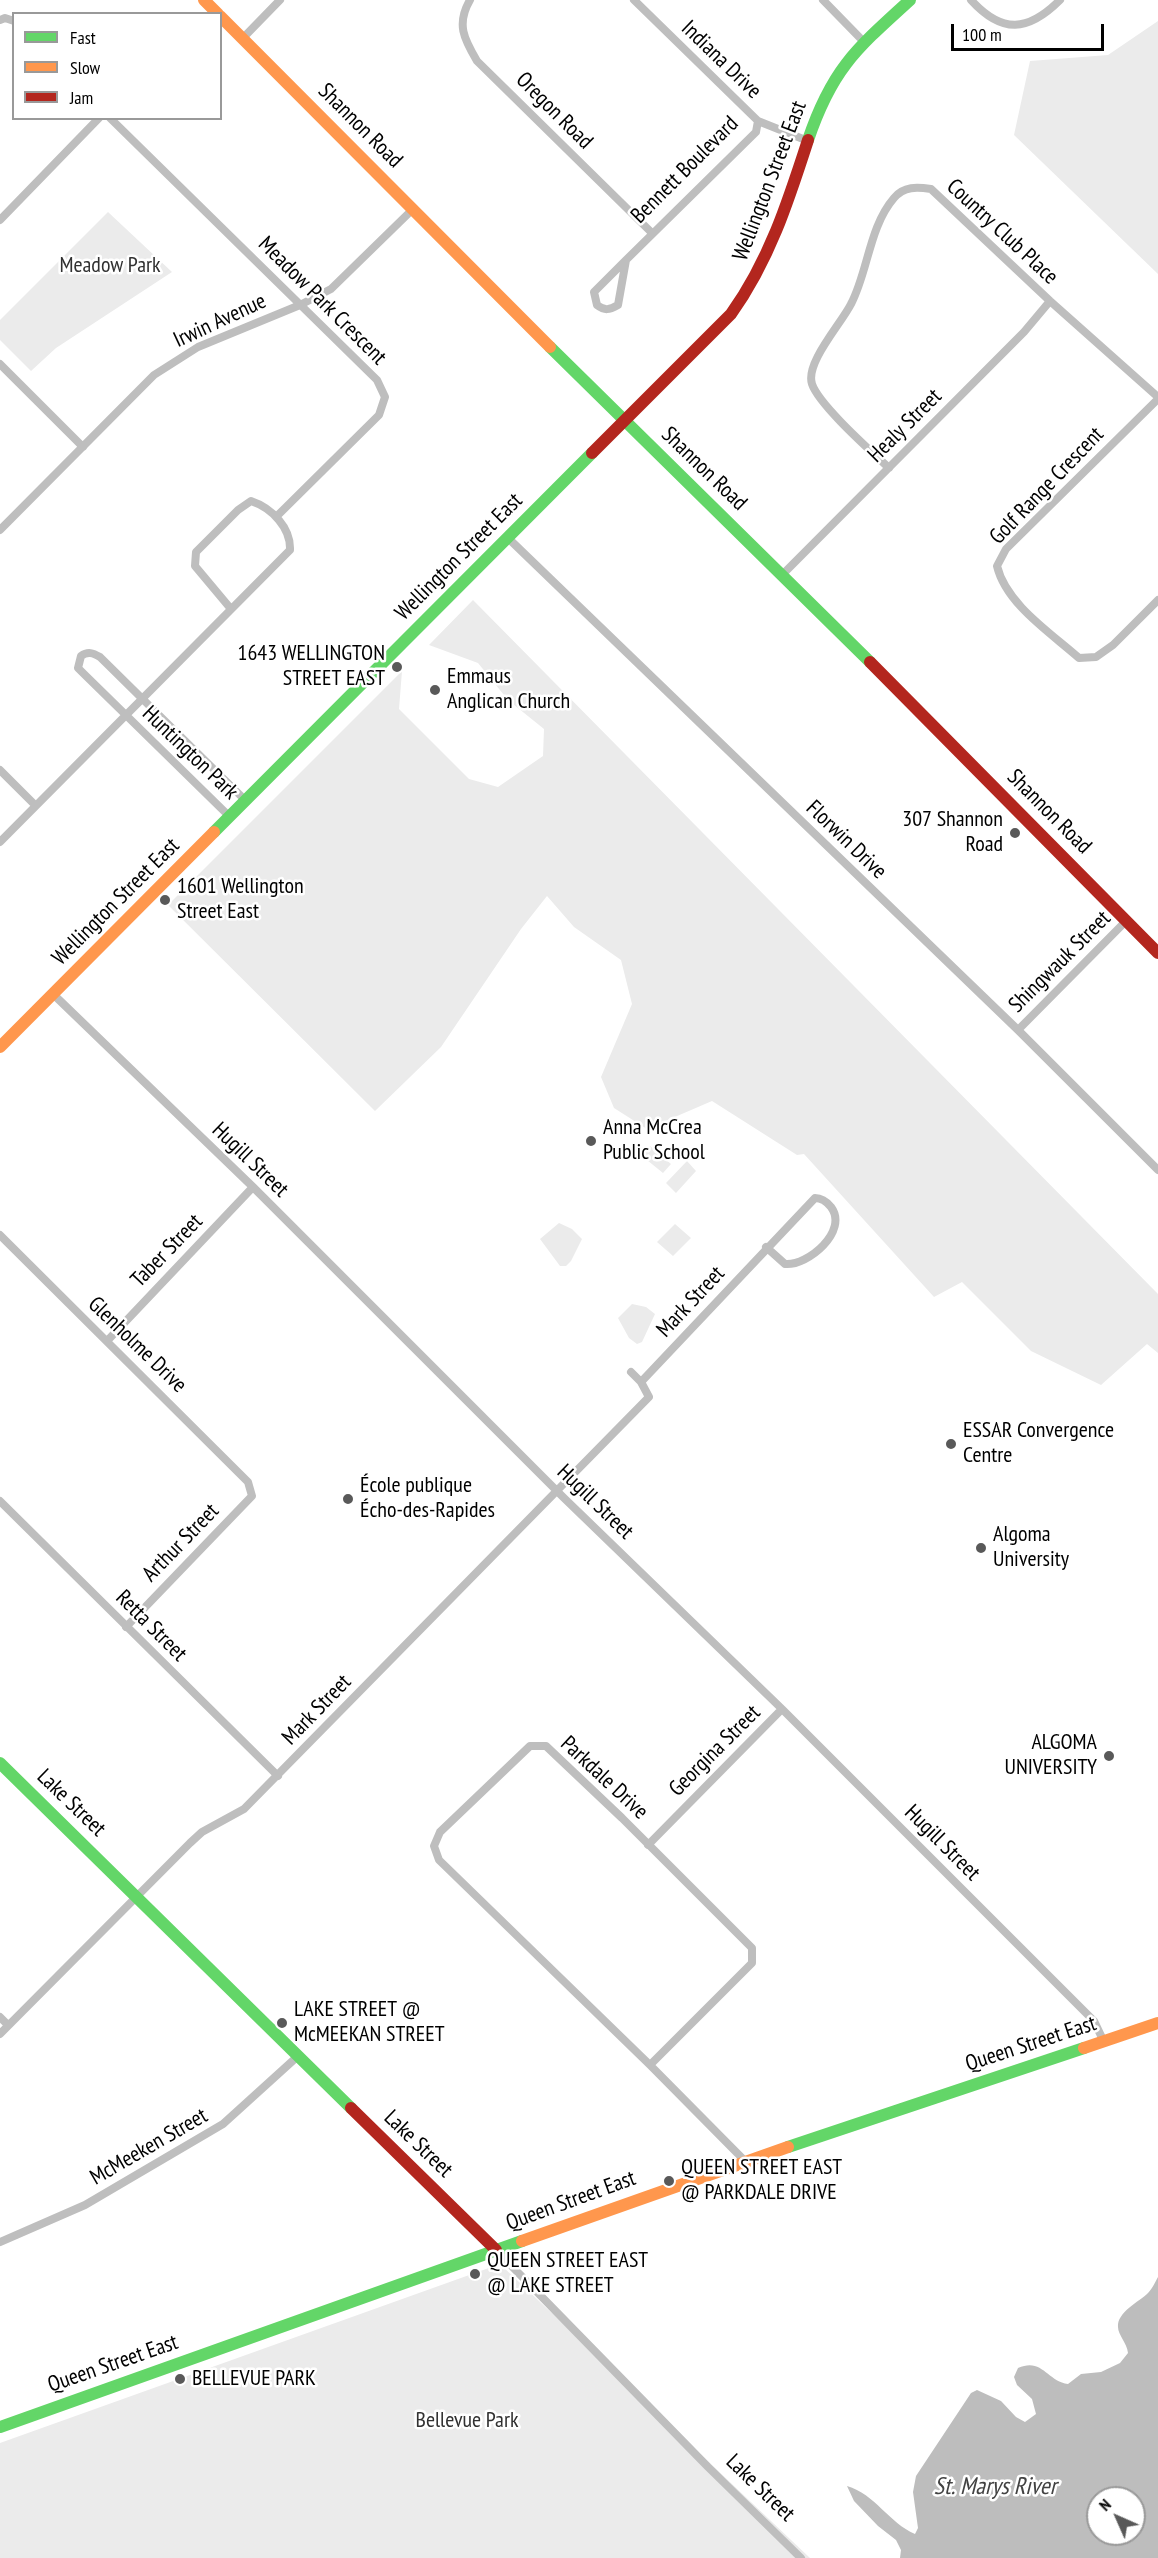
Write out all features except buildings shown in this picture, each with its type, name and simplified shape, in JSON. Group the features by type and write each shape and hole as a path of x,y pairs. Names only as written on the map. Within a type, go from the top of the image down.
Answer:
{"main road":[{"name":"Shannon Road","path":"204,0 216,12"},
{"path":"864,42 910,0"},
{"name":"Shannon Road","path":"222,18 624,421 783,574 1158,953"},
{"name":"Wellington Street East","path":"0,1047 731,314 748,292 764,264 780,225 808,141 834,79 853,52 864,42"},
{"name":"Lake Street","path":"0,1763 496,2250"},
{"name":"Queen Street East","path":"0,2427 745,2162 1158,2023"}],"street":[{"path":"243,38 280,0"},
{"name":"Oregon Road","path":"470,0 464,11 463,37 477,61 652,233"},
{"name":"Indiana Drive","path":"634,0 758,121"},
{"path":"823,0 864,42"},
{"path":"971,0 981,11 999,24 1022,26 1046,13 1060,0"},
{"path":"0,220 97,120"},
{"name":"Meadow Park Crescent","path":"112,120 377,380 385,397 379,415 276,518"},
{"name":"Bennett Boulevard","path":"626,260 618,305 610,310 603,310 597,305 594,292 652,233 756,132 758,121 808,141"},
{"name":"Country Club Place","path":"889,468 820,399 811,383 813,364 852,303 882,219 894,197 912,187 931,189 1158,398"},
{"name":"Irwin Avenue","path":"0,530 154,375 198,346 331,289 413,209"},
{"name":"Healy Street","path":"783,574 1024,332 1050,301"},
{"path":"0,364 83,447"},
{"name":"Golf Range Crescent","path":"1158,398 1006,549 997,566 1001,581 1026,611 1079,658 1096,657 1113,645 1158,600"},
{"name":"Huntington Park","path":"0,842 290,550 290,537 276,518 262,505 251,501 238,510 196,552 195,566 231,609"},
{"name":"Florwin Drive","path":"508,538 1018,1030 1158,1170"},
{"name":"Huntington Park","path":"230,817 78,668 81,656 93,653 100,657 246,801"},
{"path":"0,770 35,805"},
{"name":"Shingwauk Street","path":"1018,1030 1127,920"},
{"name":"Hugill Street","path":"53,994 253,1187 556,1490 782,1709 1094,2021 1104,2042"},
{"name":"Taber Street","path":"108,1340 253,1187"},
{"name":"Mark Street","path":"0,2034 135,1896 202,1832 244,1809 278,1776 649,1397 641,1382 766,1247 815,1198 827,1203 835,1215 836,1224 832,1234 801,1263 785,1264 766,1247"},
{"name":"Glenholme Drive","path":"0,1235 48,1285 108,1340 248,1482"},
{"path":"631,1372 641,1382"},
{"name":"Arthur Street","path":"126,1627 252,1496 248,1482"},
{"name":"Retta Street","path":"0,1501 278,1776"},
{"name":"Georgina Street","path":"648,1845 782,1709"},
{"name":"Parkdale Drive","path":"650,2065 752,1963 752,1948 546,1746 530,1746 440,1832 434,1846 439,1860 650,2065 745,2162"},
{"path":"0,2017 8,2025"},
{"name":"McMeeken Street","path":"0,2242 86,2205 223,2124 298,2056"},
{"name":"Lake Street","path":"496,2250 700,2459 801,2558"}],"green space":[{"path":"1158,21 1158,274 1014,135 1030,61 1108,55"},
{"name":"Meadow Park","path":"108,212 172,272 56,348 31,371 0,340 0,320"},
{"path":"473,600 1158,1294 1158,1353 1147,1344 1101,1385 1031,1351 962,1282 934,1297 804,1154 797,1155 712,1101 647,1129 614,1108 601,1077 632,1004 621,960 574,927 547,896 521,929 441,1047 375,1111 168,905 402,671 399,709 469,779 498,787 543,756 544,729 508,700 478,663 429,645"},
{"path":"650,1146 671,1164 663,1173 642,1156"},
{"path":"687,1161 696,1171 676,1193 666,1183"},
{"path":"559,1223 572,1229 582,1239 566,1266 560,1266 540,1239"},
{"path":"675,1224 691,1238 673,1256 657,1242"},
{"path":"632,1304 646,1307 655,1314 642,1342 637,1344 629,1338 618,1318"},
{"name":"Bellevue Park","path":"500,2264 810,2558 0,2558 0,2443"}],"water":[{"name":"St. Marys River","path":"1158,2277 1158,2558 900,2558 901,2550 896,2540 878,2526 854,2501 847,2486 866,2495 897,2523 915,2534 918,2528 913,2492 916,2476 971,2393 977,2390 1001,2401 1016,2417 1025,2422 1036,2414 1032,2399 1017,2385 1014,2377 1018,2368 1033,2365 1055,2379 1068,2384 1081,2374 1101,2372 1120,2363 1128,2353 1118,2330 1121,2317 1150,2291"}],"traffic: fast":[{"path":"808,140 826,95 837,77 860,47 910,0"},
{"path":"550,347 870,662"},
{"path":"214,832 592,453"},
{"path":"0,1763 351,2108"},
{"path":"788,2147 1084,2048"},
{"path":"0,2427 522,2241"}],"traffic: slow":[{"path":"204,0 216,12"},
{"path":"222,18 550,347"},
{"path":"0,1047 214,832"},
{"path":"1084,2048 1158,2023"},
{"path":"522,2241 788,2147"}],"traffic: jam":[{"path":"592,453 731,314 767,252 808,140"},
{"path":"870,662 1158,953"},
{"path":"351,2108 496,2250"}],"place":[{"name":"1643 WELLINGTON STREET EAST","path":"397,667"},
{"name":"Emmaus Anglican Church","path":"435,690"},
{"name":"307 Shannon Road","path":"1015,833"},
{"name":"1601 Wellington Street East","path":"165,900"},
{"name":"Anna McCrea Public School","path":"591,1141"},
{"name":"ESSAR Convergence Centre","path":"951,1444"},
{"name":"École publique Écho-des-Rapides","path":"348,1499"},
{"name":"Algoma University","path":"981,1548"},
{"name":"ALGOMA UNIVERSITY","path":"1109,1756"},
{"name":"LAKE STREET @ McMEEKAN STREET","path":"282,2023"},
{"name":"QUEEN STREET EAST @ PARKDALE DRIVE","path":"669,2181"},
{"name":"QUEEN STREET EAST @ LAKE STREET","path":"475,2274"},
{"name":"BELLEVUE PARK","path":"180,2379"}]}
